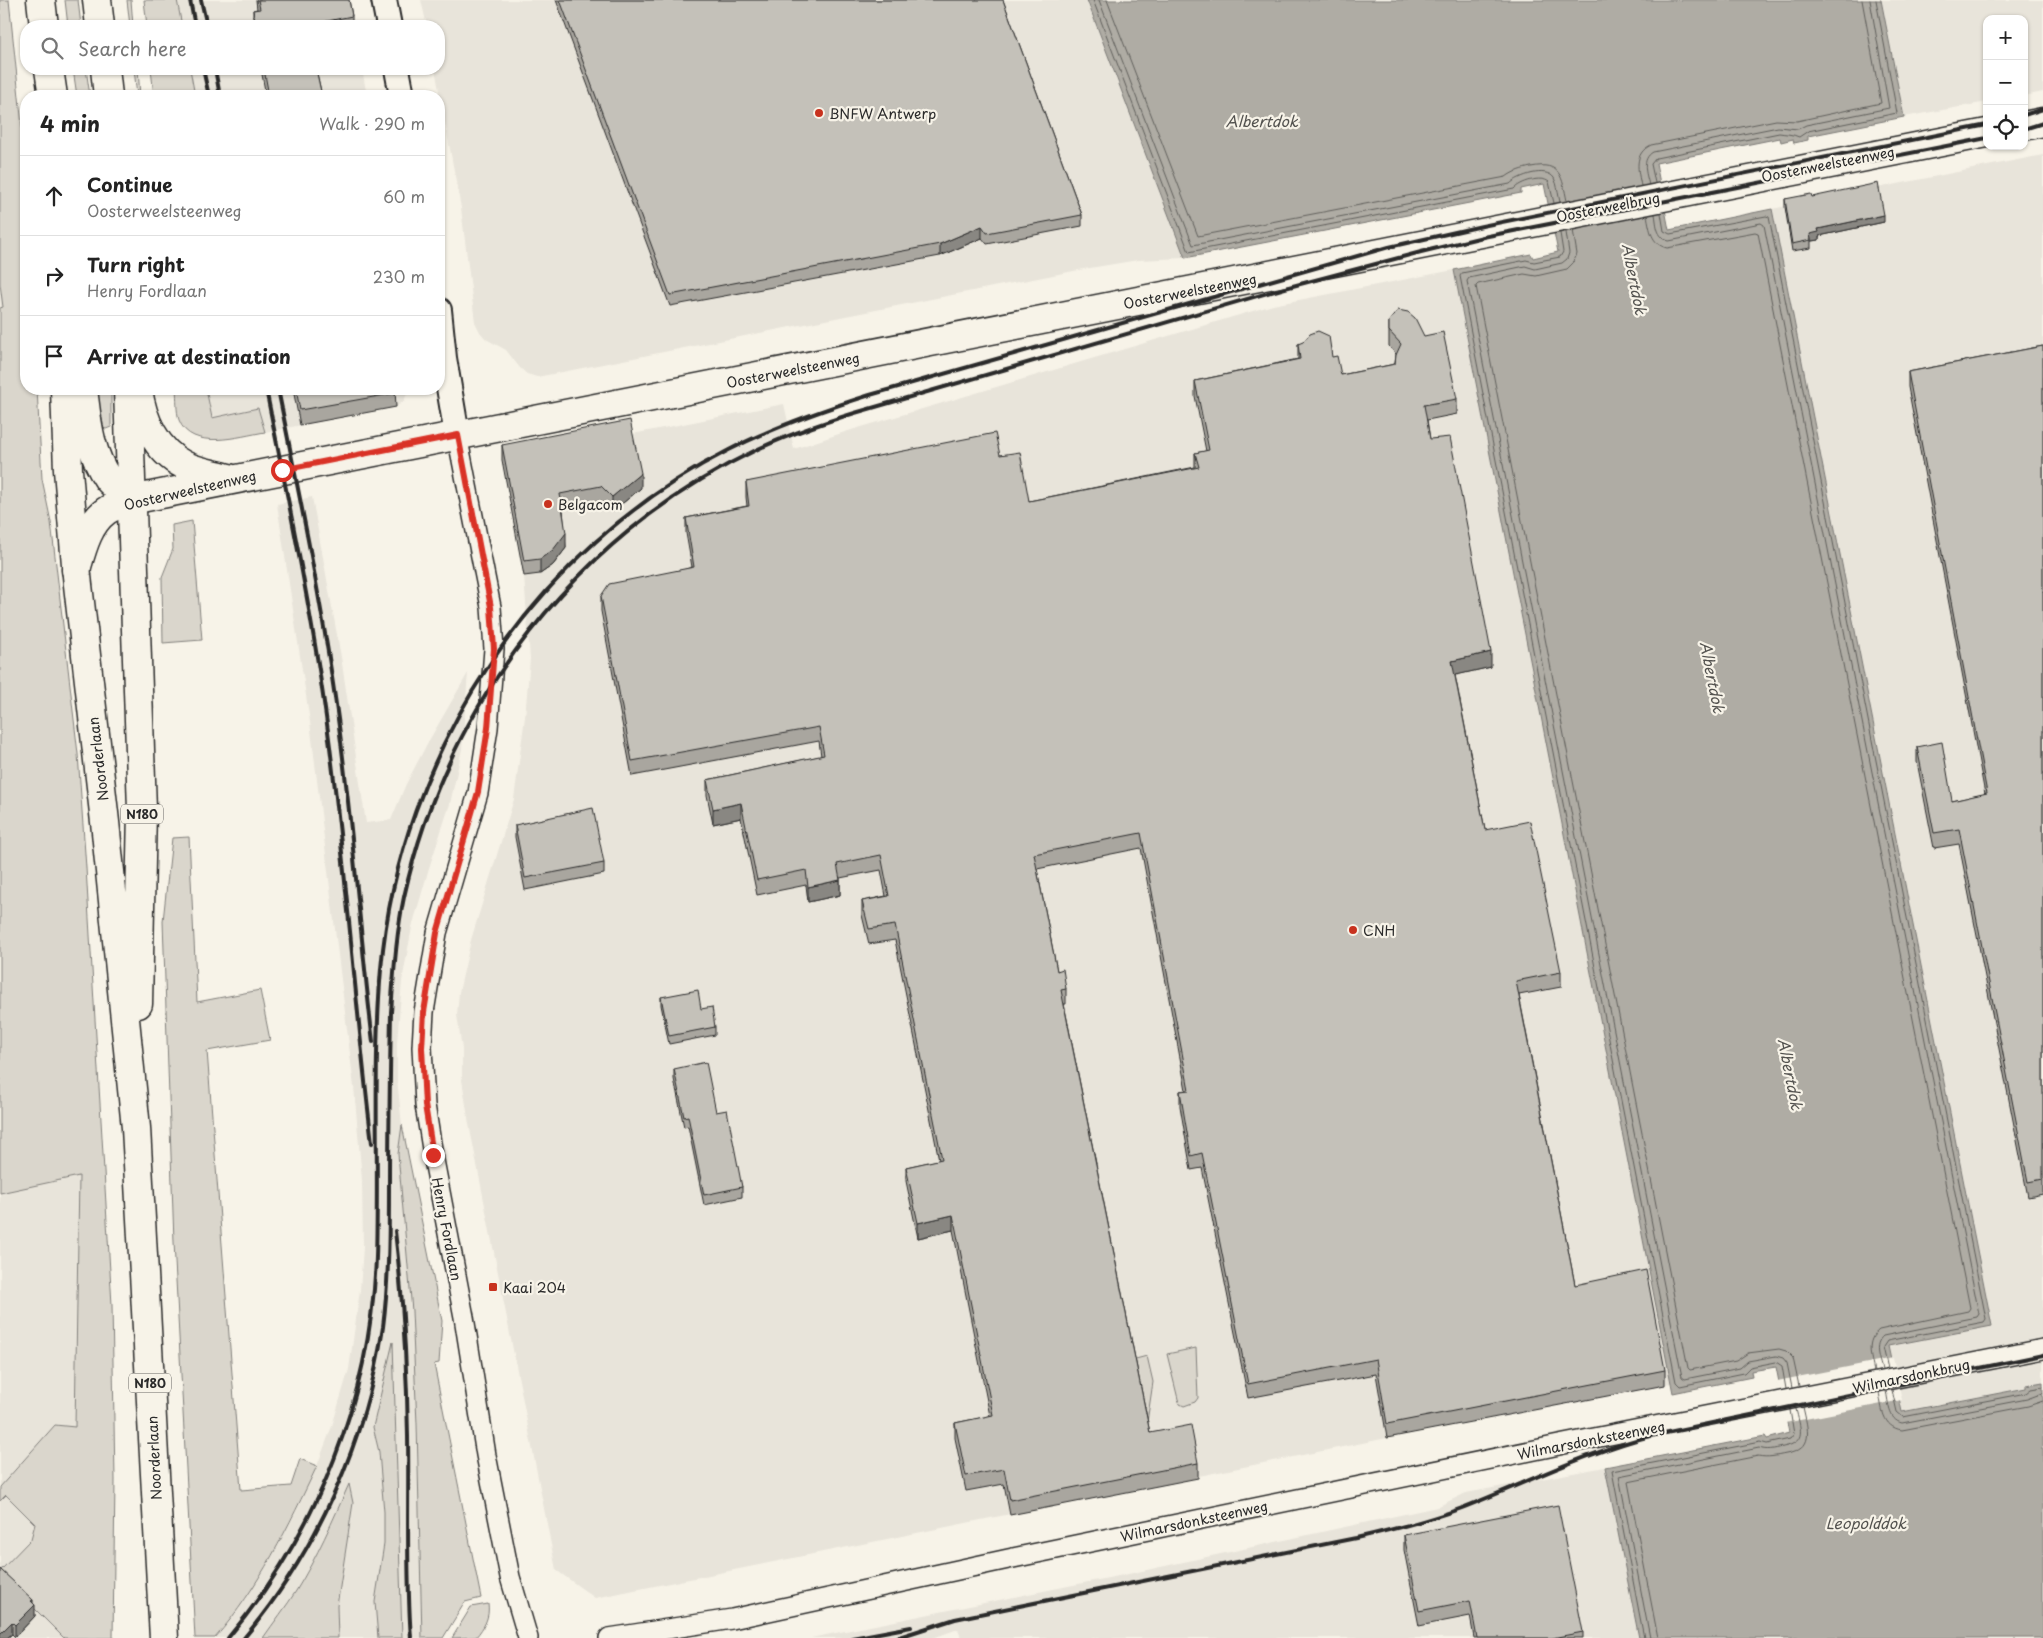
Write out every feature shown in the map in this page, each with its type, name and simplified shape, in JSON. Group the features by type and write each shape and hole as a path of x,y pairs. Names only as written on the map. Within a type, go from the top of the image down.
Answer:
{"main road":[{"path":"41,0 43,20"},
{"path":"97,0 99,20"},
{"path":"50,75 51,90"},
{"path":"106,75 107,90"},
{"path":"2028,125 2043,122"},
{"name":"Oosterweelsteenweg","path":"1669,195 1983,134"},
{"name":"Oosterweelbrug","path":"1547,219 1669,195"},
{"name":"Oosterweelsteenweg","path":"76,570 82,548 91,527 106,510 132,500 1014,327 1547,219"},
{"name":"Noorderlaan","path":"65,395 68,470 76,570 105,822 136,1128 164,1638"},
{"path":"84,395 89,437 100,465 110,480 132,500"},
{"name":"Noorderlaan","path":"128,395 142,810 136,1128"},
{"path":"139,395 140,403 158,445 165,452 185,466 236,479"}],"street":[{"path":"384,0 388,20"},
{"path":"398,75 401,90"},
{"path":"445,364 458,435"},
{"name":"Henry Fordlaan","path":"458,435 491,607 493,654 488,728 478,792 437,933 424,1012 422,1048 425,1105 464,1317 493,1493 510,1577 528,1638"},
{"name":"Wilmarsdonkbrug","path":"1779,1402 2043,1349"},
{"name":"Wilmarsdonksteenweg","path":"610,1638 732,1619 1032,1555 1779,1402"}],"shaded area":[{"path":"0,0 9,0 20,107 20,395 37,395 42,479 51,522 78,754 86,868 112,1305 115,1480 113,1638 64,1638 0,1574 0,1571 31,1539 35,1524 6,1495 0,1501 0,1487 55,1425 75,1427 79,1176 0,1193 0,308 3,307 0,284"},
{"path":"65,0 78,0 80,20 67,20"},
{"path":"127,0 131,0 133,20 129,20"},
{"path":"144,0 177,0 181,20 146,20"},
{"path":"177,0 349,0 353,20 181,20"},
{"path":"421,0 1087,0 1185,258 1138,260 1084,269 537,377 527,374 506,350 486,339 475,322 461,208 445,122 445,90 439,90 436,75 445,75 445,20 426,20"},
{"path":"1881,0 2043,0 2043,92 2028,95 2028,15 1983,15 1983,103 1904,117"},
{"path":"0,40 20,308 20,395 30,395 37,406 79,1175 72,1638 0,1638"},
{"path":"74,75 87,75 89,90 76,90"},
{"path":"135,75 138,75 140,90 136,90"},
{"path":"152,75 191,75 194,90 153,90"},
{"path":"191,75 363,75 366,90 194,90"},
{"path":"2043,155 2043,1382 2027,1385 2026,1388 1902,1412 1888,1346 1992,1325 1772,209"},
{"path":"1454,270 1671,1383 1387,1438 595,1598 556,1570 462,1080 462,1049 457,1015 459,992 471,940 514,799 525,717 530,659 524,576 502,460 784,404 794,449 848,431 1273,305"},
{"path":"98,395 111,395 111,427 106,429 100,427"},
{"path":"176,395 207,395 212,418 258,408 265,432 217,440 194,436 185,430 179,420"},
{"path":"207,395 406,395 404,401 396,407 265,432 258,408 212,418"},
{"path":"312,497 341,657 366,823 391,820 406,784 468,673 462,749 450,804 412,927 402,981 397,1043 397,1079 402,1125 398,1154 412,1311 415,1368 422,1638 402,1638 393,1344 373,1427 379,1452 384,1512 384,1544 375,1602 378,1638 338,1638 337,1606 353,1503 349,1485 313,1561 296,1591 263,1638 215,1638 244,1600 260,1574 294,1515 317,1466 332,1426 349,1369 360,1290 363,1247 362,1180 354,1087 310,722 277,504"},
{"path":"192,521 202,640 163,643 162,577 173,549 172,525"},
{"path":"189,837 197,1002 260,990 270,1040 207,1051 241,1490 291,1486 300,1459 317,1466 284,1533 259,1577 231,1619 215,1638 195,1638 174,1242 163,921 172,838"},
{"path":"402,1125 442,1321 439,1363 434,1364 481,1598 465,1602 443,1638 422,1638 417,1424 412,1311 398,1154"},
{"path":"393,1342 402,1638 378,1638 375,1602 384,1544 384,1512 379,1452 373,1427"},
{"path":"1196,1348 1198,1398 1195,1402 1184,1406 1180,1404 1178,1399 1167,1354"},
{"path":"1147,1356 1153,1382 1146,1429 1132,1360"},
{"path":"1605,1467 1639,1638 961,1638 958,1629 933,1638 811,1638 1133,1573 1437,1507 1466,1493"},
{"path":"349,1484 353,1503 337,1606 338,1638 263,1638 304,1578"},
{"path":"488,1604 486,1622 476,1637 452,1638 471,1607"}],"water":[{"path":"1087,0 1881,0 1904,117 1808,136 1808,140 1794,143 1793,139 1781,142 1780,138 1656,163 1669,230 1772,209 1992,1326 1888,1346 1902,1412 2026,1388 2026,1385 2043,1382 2043,1638 1639,1638 1605,1467 1765,1436 1767,1439 1789,1433 1776,1367 1751,1371 1752,1377 1673,1393 1671,1383 1454,270 1531,254 1533,258 1558,252 1544,184 1521,189 1521,193 1185,258"}],"pier":[{"path":"1893,1358 1902,1400 1785,1423 1777,1381"}],"building":[{"path":"258,0 349,0 352,16 332,20 255,20 253,10 260,9"},
{"name":"BNFW Antwerp","path":"560,0 1003,0 1082,215 987,233 982,226 940,244 670,295"},
{"path":"265,75 317,75 321,90 268,90"},
{"path":"1878,183 1884,215 1818,229 1819,232 1810,234 1811,240 1792,244 1785,199 1811,194 1812,197"},
{"name":"CNH","path":"1398,310 1408,312 1415,318 1424,336 1443,332 1457,399 1424,405 1430,439 1450,437 1491,652 1452,661 1485,830 1530,821 1561,972 1516,981 1575,1285 1646,1270 1665,1370 1387,1424 1376,1359 1248,1384 1202,1153 1191,1156 1180,1091 1189,1090 1141,833 1034,854 1057,971 1063,969 1066,989 1061,990 1150,1433 1191,1425 1198,1463 1010,1500 1004,1469 966,1476 955,1423 993,1415 953,1215 918,1223 906,1167 942,1159 895,925 869,929 862,901 889,896 881,855 837,864 840,880 808,887 806,870 757,880 741,803 713,809 707,780 824,755 819,727 632,761 601,596 609,584 694,567 686,518 749,506 746,482 995,433 1000,455 1020,452 1029,501 1199,467 1195,453 1209,450 1195,381 1300,359 1298,344 1303,342 1310,334 1318,331 1329,336 1332,357 1337,356 1341,375 1395,364 1396,355 1401,344 1389,331 1389,321"},
{"path":"2043,346 2043,1179 2028,1182 1959,829 1934,833 1917,747 1942,742 1952,801 1987,793 1908,372"},
{"path":"297,395 385,395 300,410"},
{"name":"Belgacom","path":"630,420 641,473 612,497 601,486 560,494 566,533 553,550 540,559 524,561 502,445"},
{"path":"593,808 604,863 525,878 515,825"},
{"path":"698,990 701,1009 712,1007 715,1027 669,1036 661,997"},
{"path":"706,1062 716,1112 727,1110 742,1187 704,1195 688,1116 684,1117 674,1069"},
{"path":"1558,1505 1583,1632 1552,1638 1477,1638 1470,1601 1419,1611 1404,1535"},
{"path":"0,1569 33,1600 31,1601 35,1605 15,1625 12,1622 0,1634"}],"railway":[{"path":"190,0 194,20"},
{"path":"201,0 206,20"},
{"path":"204,75 208,90"},
{"path":"216,75 219,90"},
{"path":"2028,114 2043,109"},
{"path":"2028,128 2043,123"},
{"path":"228,1638 260,1597 288,1553 313,1507 334,1460 351,1411 363,1361 372,1309 376,1257 377,1041 381,969 393,889 416,811 448,736 489,665 538,600 595,542 659,492 729,450 798,420 870,395 1389,247 1482,226 1983,126"},
{"path":"244,1638 271,1604 295,1568 335,1492 365,1411 375,1369 383,1327 388,1273 391,1012 394,968 404,897 424,825 452,757 487,692 530,632 578,577 633,528 693,485 758,449 800,431 857,412 1285,288 1483,237 1983,139"},
{"path":"267,395 307,598 327,724 340,829 372,1143"},
{"path":"279,395 311,554 332,677 348,800 373,1042"},
{"path":"395,1231 407,1385 408,1563 411,1638"},
{"path":"896,1638 955,1619 1356,1538 1409,1525 1462,1508 1605,1450 1654,1435 2043,1355"},
{"path":"852,1638 911,1627"}],"place":[{"name":"BNFW Antwerp","path":"819,113"},
{"name":"Belgacom","path":"548,504"},
{"name":"CNH","path":"1353,930"},
{"name":"Kaai 204","path":"493,1287"}],"route":[{"path":"282,470 458,435 491,607 494,649 488,728 478,792 437,933 424,1012 422,1048 425,1105 433,1155"}],"water label":[{"name":"Albertdok","path":"1262,120"},
{"name":"Albertdok","path":"1635,279"},
{"name":"Albertdok","path":"1713,677"},
{"name":"Albertdok","path":"1791,1074"},
{"name":"Leopolddok","path":"1866,1522"}]}
